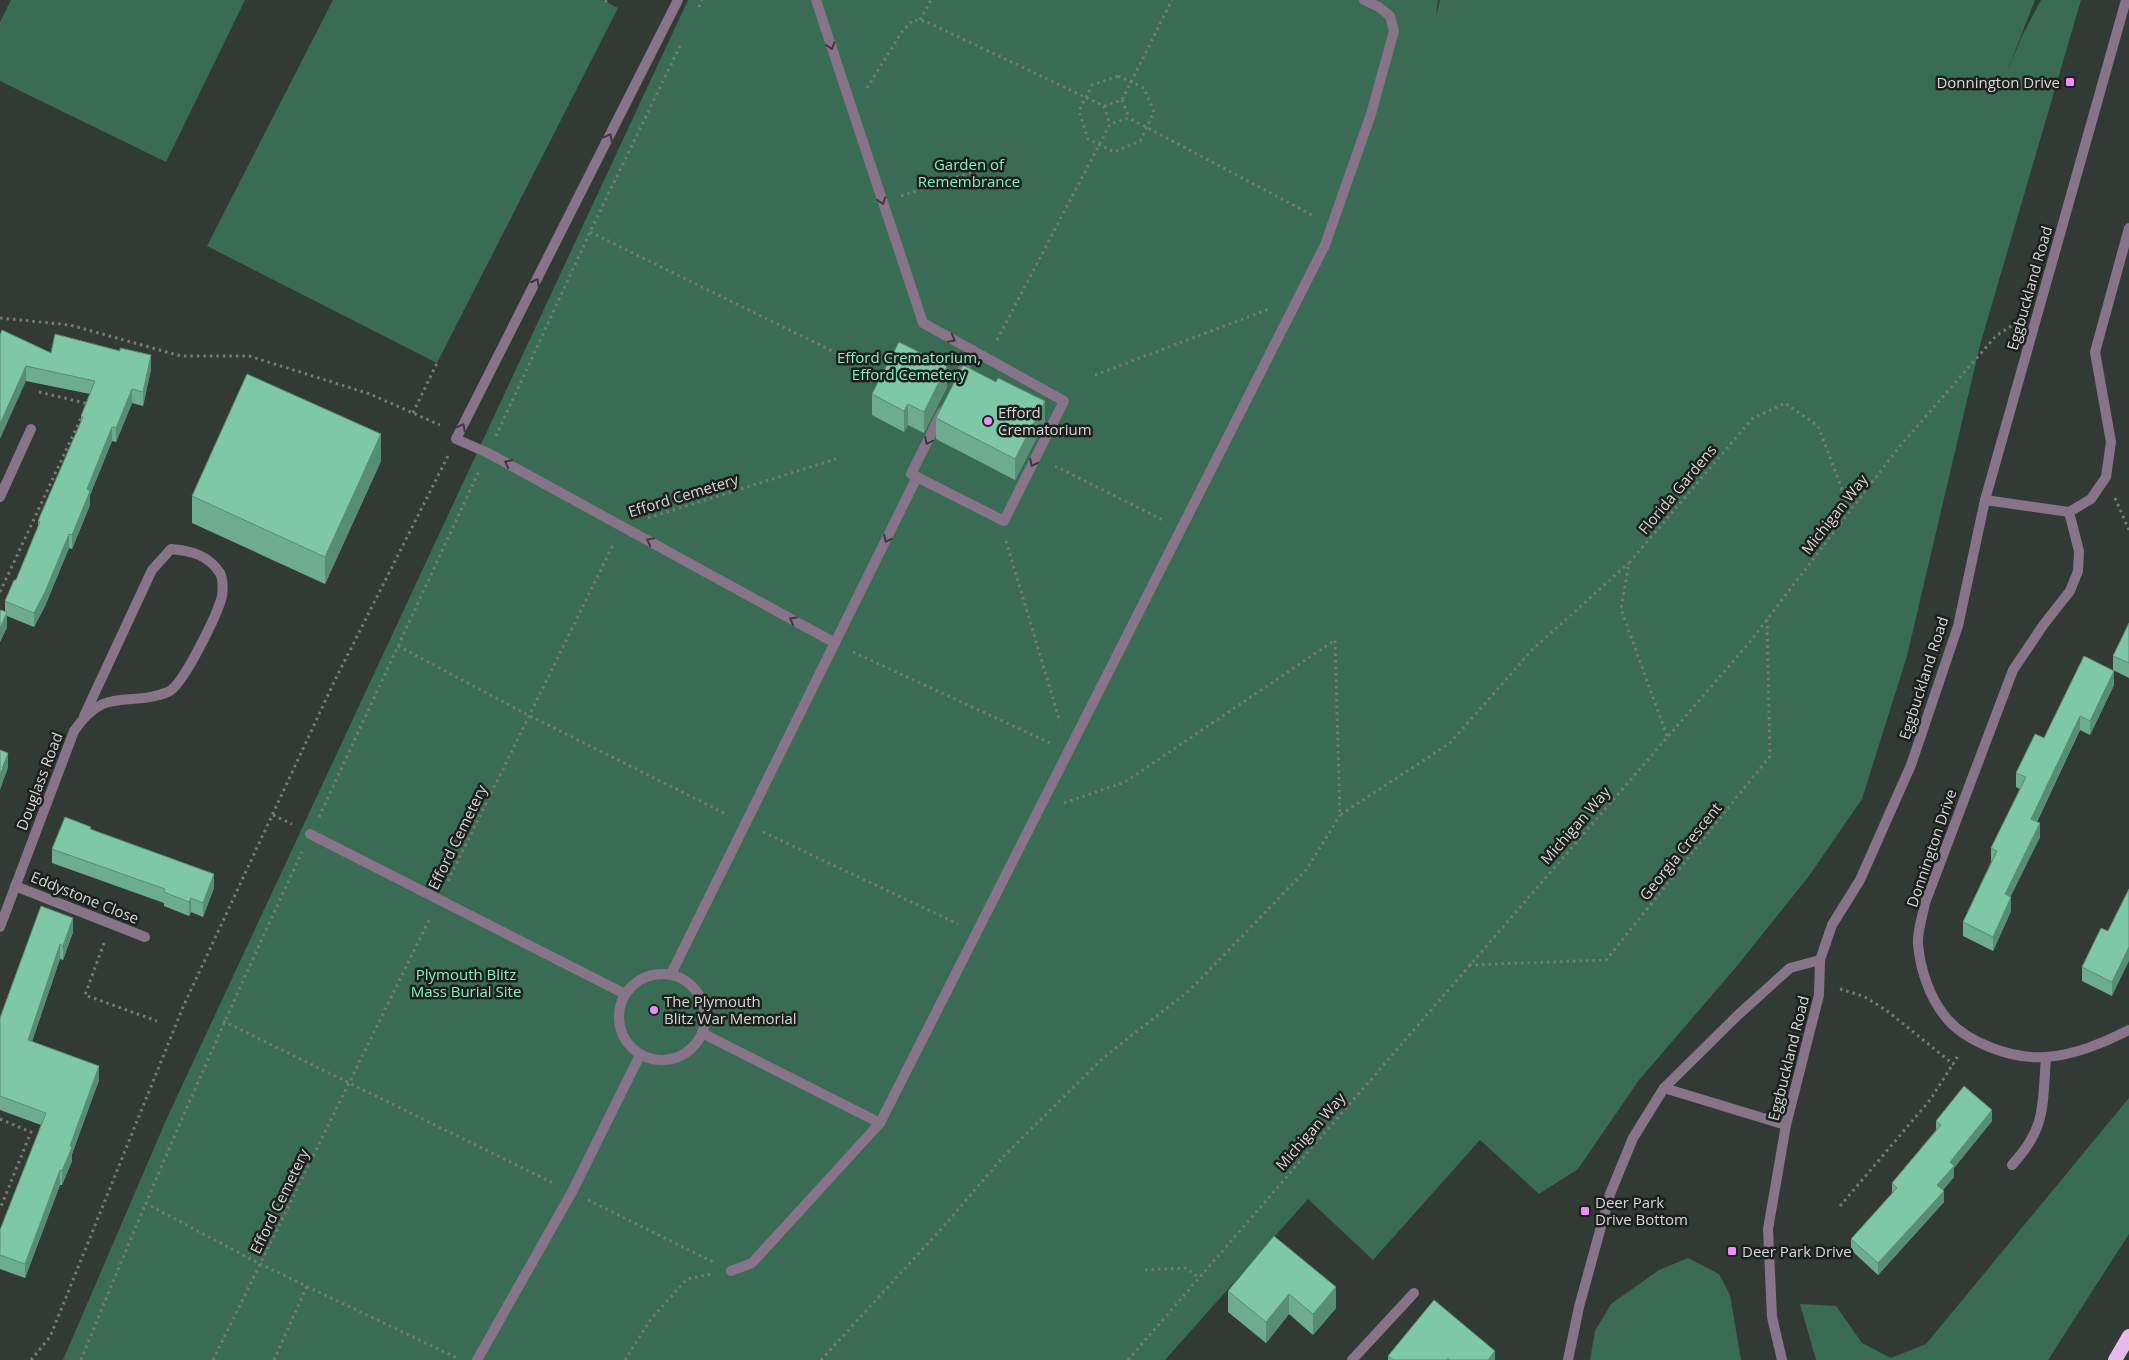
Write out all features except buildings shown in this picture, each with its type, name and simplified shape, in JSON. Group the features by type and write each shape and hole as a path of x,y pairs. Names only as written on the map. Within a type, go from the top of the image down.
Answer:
{"highway":[{"path":"2115,1360 2129,1336"}],"street":[{"path":"678,0 458,436 835,643"},
{"path":"816,0 923,323 1064,401 1004,521 911,474 946,403"},
{"path":"731,1271 752,1263 880,1124 1325,245 1371,114 1394,31 1390,16 1379,7 1364,0"},
{"name":"Eggbuckland Road","path":"1782,1360 1772,1317 1768,1229 1786,1125 1819,995 1820,960 1832,925 1860,880 1910,765 1958,626 1984,500 2126,0"},
{"path":"1984,500 2069,512 2091,499 2106,477 2111,442 2096,352 2129,228"},
{"path":"955,386 973,350"},
{"path":"0,498 31,429"},
{"path":"670,974 917,477"},
{"name":"Donnington Drive","path":"2069,512 2079,551 2078,571 2070,591 2044,624 2014,670 1925,902 1918,942 1928,986 1944,1015 1969,1037 2004,1053 2046,1058 2098,1046 2129,1030"},
{"name":"Douglass Road","path":"0,927 74,731 84,716 152,570 172,549 190,551 206,557 221,575 222,595 181,680 170,691 143,697 117,699 100,706 84,716"},
{"path":"310,834 625,994"},
{"name":"Eddystone Close","path":"15,886 145,937"},
{"path":"1568,1360 1610,1194 1632,1138 1664,1088 1738,1015 1790,968 1820,960"},
{"path":"657,973 670,974 682,978 693,986 700,996 704,1008 702,1033 694,1045 676,1057 655,1059 640,1055 630,1046 622,1034 619,1021 620,1007 625,994 644,977 657,973"},
{"path":"702,1033 880,1124"},
{"path":"477,1360 572,1192 640,1055"},
{"path":"2012,1165 2029,1147 2041,1120 2046,1058"},
{"path":"1664,1088 1786,1125"},
{"path":"1352,1360 1414,1293"}],"path":[{"path":"698,9 702,0"},
{"path":"920,20 931,0"},
{"path":"853,112 901,33 914,20 920,20 1104,106 1122,100 1172,0"},
{"path":"81,1360 144,1203 223,1021 590,232 681,44"},
{"path":"1118,76 1144,88 1154,112 1140,141 1114,152 1088,139 1079,111 1086,97 1092,86 1118,76"},
{"path":"1122,100 1129,118 1332,226"},
{"path":"1104,106 1110,124"},
{"path":"988,359 1110,124 1129,118"},
{"path":"882,202 971,172"},
{"path":"590,232 875,372"},
{"path":"1095,375 1278,305"},
{"name":"Michigan Way","path":"1128,1360 1767,619 1899,447 1996,336 2039,307"},
{"path":"0,318 70,325 182,356 249,356 370,394 458,436 334,682 187,998 50,1337 31,1360"},
{"path":"413,413 437,363"},
{"path":"39,392 96,405"},
{"name":"Florida Gardens","path":"1629,563 1752,419 1784,402 1818,426 1850,511"},
{"path":"0,592 88,404"},
{"name":"Efford Cemetery","path":"213,1360 623,526 836,459"},
{"path":"1048,462 1181,529"},
{"path":"2106,477 2129,530"},
{"path":"1006,540 1068,751"},
{"path":"1629,563 1621,609 1667,736"},
{"path":"821,1360 944,1227 1003,1157 1104,1057 1190,990 1307,869 1340,815 1450,743 1533,649 1629,563"},
{"name":"Georgia Crescent","path":"1469,965 1606,960 1770,756 1767,619"},
{"path":"1038,812 1125,782 1335,640 1340,815"},
{"path":"835,643 1068,751"},
{"path":"398,646 530,716 745,823 977,932"},
{"path":"111,923 85,995 157,1021"},
{"path":"1820,984 1863,996 1886,1010 1953,1064"},
{"path":"223,1021 731,1271"},
{"path":"1840,1206 1930,1100 1969,1037"},
{"path":"0,1119 31,1132 0,1209"},
{"path":"144,1203 260,1264 462,1360"},
{"path":"1144,1270 1186,1268 1198,1277"},
{"path":"625,1360 651,1319 687,1279 731,1271"},
{"path":"274,1360 307,1286"}],"green space":[{"path":"11,0 245,0 166,162 0,81 0,22"},
{"path":"333,0 602,0 618,8 437,363 207,246"},
{"path":"688,0 1438,0 1436,16 1440,0 2035,0 2006,74 2022,36 2041,0 2081,0 1980,345 1907,656 1862,799 1809,876 1737,966 1639,1080 1578,1169 1539,1194 1480,1140 1373,1260 1308,1199 1165,1360 63,1360 167,1118"},
{"path":"2129,1098 2129,1234 2048,1360 1816,1360 1800,1304 1836,1306 1862,1343 1891,1358 1926,1344"},
{"path":"1688,1258 1719,1274 1730,1295 1741,1360 1590,1360 1595,1331 1611,1304 1659,1270"}],"place":[{"name":"Donnington Drive","path":"2070,82"},
{"name":"Efford Crematorium","path":"988,421"},
{"name":"The Plymouth Blitz War Memorial","path":"654,1010"},
{"name":"Deer Park Drive Bottom","path":"1585,1211"},
{"name":"Deer Park Drive","path":"1732,1251"}],"park label":[{"name":"Garden of Remembrance","path":"969,172"},
{"name":"Efford Crematorium, Efford Cemetery","path":"909,366"},
{"name":"Plymouth Blitz Mass Burial Site","path":"466,982"}]}
